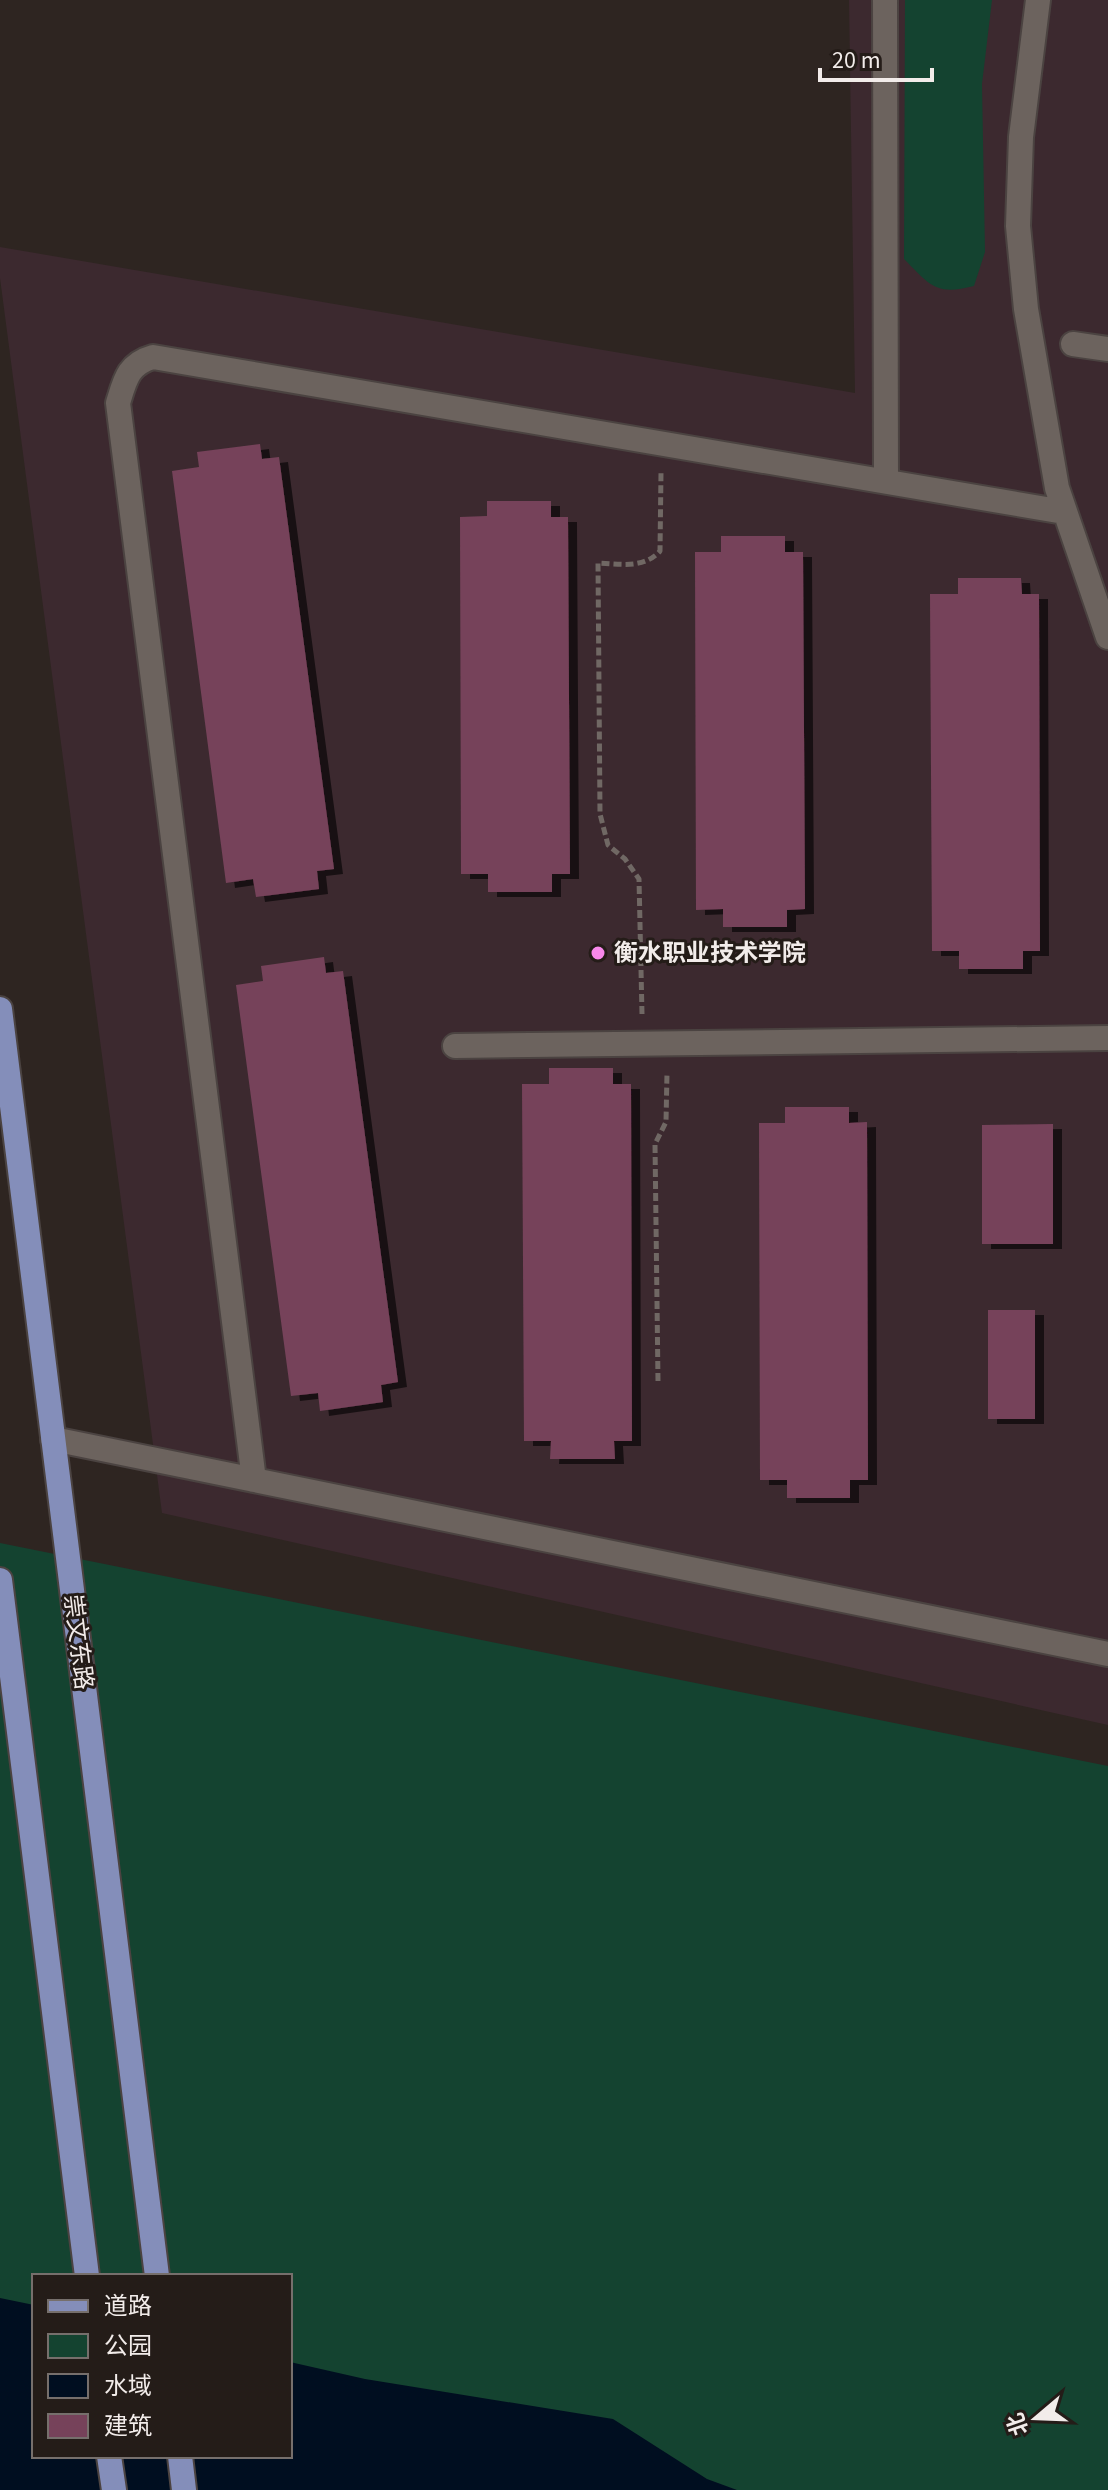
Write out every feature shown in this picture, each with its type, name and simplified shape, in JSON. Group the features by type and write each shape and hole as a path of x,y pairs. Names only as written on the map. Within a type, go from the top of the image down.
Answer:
{"main road":[{"name":"崇文东路","path":"0,1009 157,2274"},
{"path":"0,1580 87,2274"},
{"path":"109,2458 114,2490"},
{"path":"180,2458 184,2490"}],"lane":[{"path":"885,0 886,481"},
{"path":"1038,0 1021,137 1018,226 1026,309 1041,407 1064,512 1108,637"},
{"path":"1073,344 1108,349"},
{"path":"254,1480 118,403 126,373 138,361 153,357 1064,512"},
{"path":"455,1046 1108,1038"},
{"path":"53,1439 1108,1654"}],"path":[{"path":"658,1381 655,1144 666,1122 654,1043 639,879 625,859 608,845 600,814 598,563 639,564 653,559 660,551 661,443"}],"shaded area":[{"name":"衡水职业技术学院","path":"849,0 1108,0 1108,1725 162,1513 0,278 0,247 855,393"}],"green space":[{"path":"905,0 992,0 982,84 985,252 974,286 961,289 934,286 904,259"},
{"path":"0,1543 1108,1766 1108,2490 0,2490"}],"water":[{"path":"0,2298 32,2305 32,2458 292,2458 292,2362 365,2379 613,2419 707,2479 737,2490 0,2490"}],"building":[{"path":"260,444 262,459 279,457 334,869 317,871 319,889 256,897 253,879 226,883 172,471 199,467 197,452"},
{"path":"487,501 551,501 551,517 568,517 570,874 552,874 552,892 488,892 488,874 461,874 460,517 487,516"},
{"path":"721,536 785,536 785,552 803,552 805,909 787,910 787,927 723,927 723,909 696,910 695,552 721,552"},
{"path":"958,578 1021,578 1022,594 1039,594 1040,951 1023,951 1023,969 959,969 959,951 932,951 930,594 958,594"},
{"path":"324,957 326,973 343,971 398,1382 381,1385 383,1402 320,1411 318,1393 291,1396 236,985 263,981 261,966"},
{"path":"549,1068 613,1068 613,1084 631,1084 632,1441 614,1441 615,1459 550,1459 551,1441 524,1441 522,1084 549,1084"},
{"path":"785,1107 849,1107 849,1123 867,1122 868,1480 850,1480 850,1498 787,1498 787,1480 760,1480 759,1123 785,1123"},
{"path":"1053,1124 1053,1244 982,1244 982,1125"},
{"path":"988,1310 1035,1310 1035,1419 988,1419"}],"place":[{"name":"衡水职业技术学院","path":"598,953"}]}
